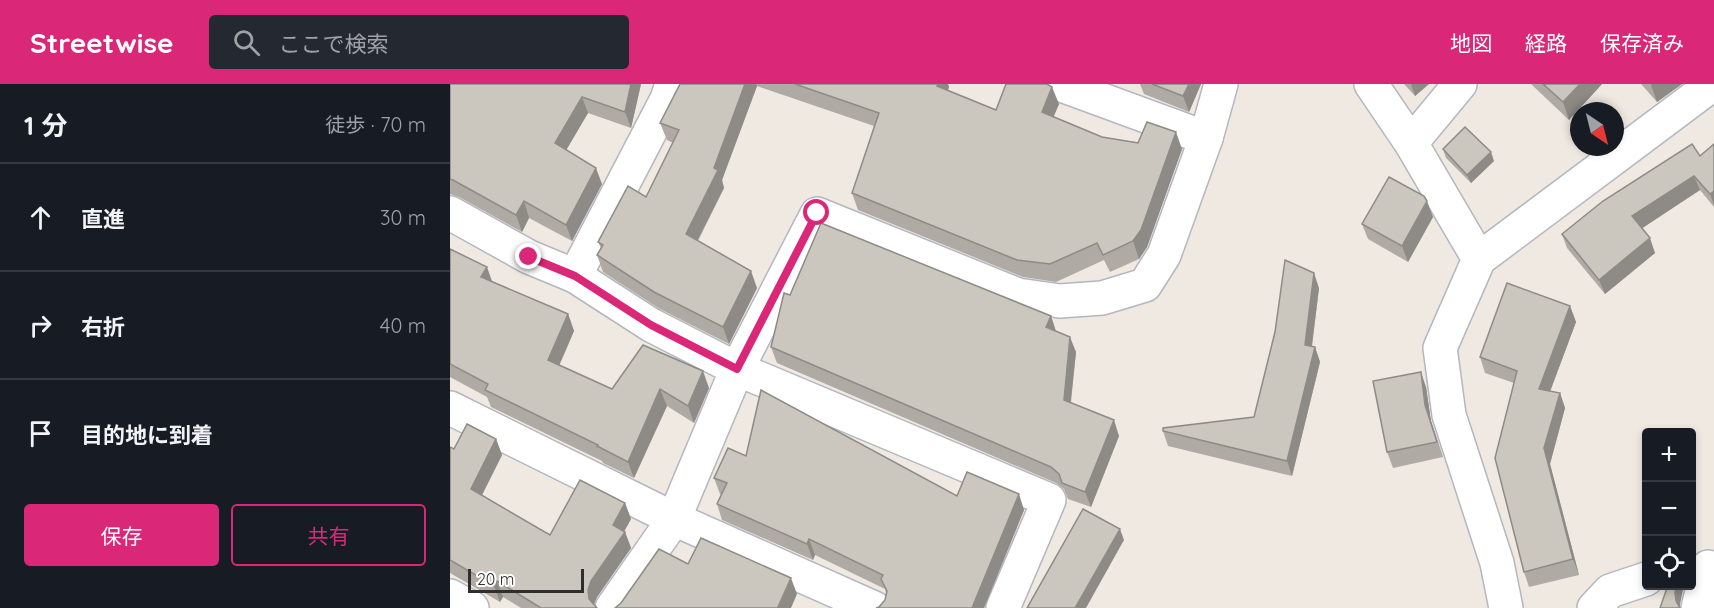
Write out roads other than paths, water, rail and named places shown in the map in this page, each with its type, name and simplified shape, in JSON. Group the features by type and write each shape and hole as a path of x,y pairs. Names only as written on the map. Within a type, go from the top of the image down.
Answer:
{"street":[{"path":"575,276 667,99 672,84"},
{"path":"1059,84 1206,138"},
{"path":"612,608 674,519 737,369 817,213 1018,295 1060,301 1102,298 1145,285 1164,255 1206,138 1221,84"},
{"path":"1371,84 1411,143 1479,259"},
{"path":"1411,143 1460,84"},
{"path":"1506,608 1497,563 1449,415 1440,348 1479,259 1713,84"},
{"path":"450,213 529,257 575,276 651,325 737,369 1049,500 1003,608"},
{"path":"450,408 674,519 874,608"},
{"path":"1698,608 1705,568"},
{"path":"1594,608 1610,591 1642,581"},
{"path":"450,596 472,608"}]}
